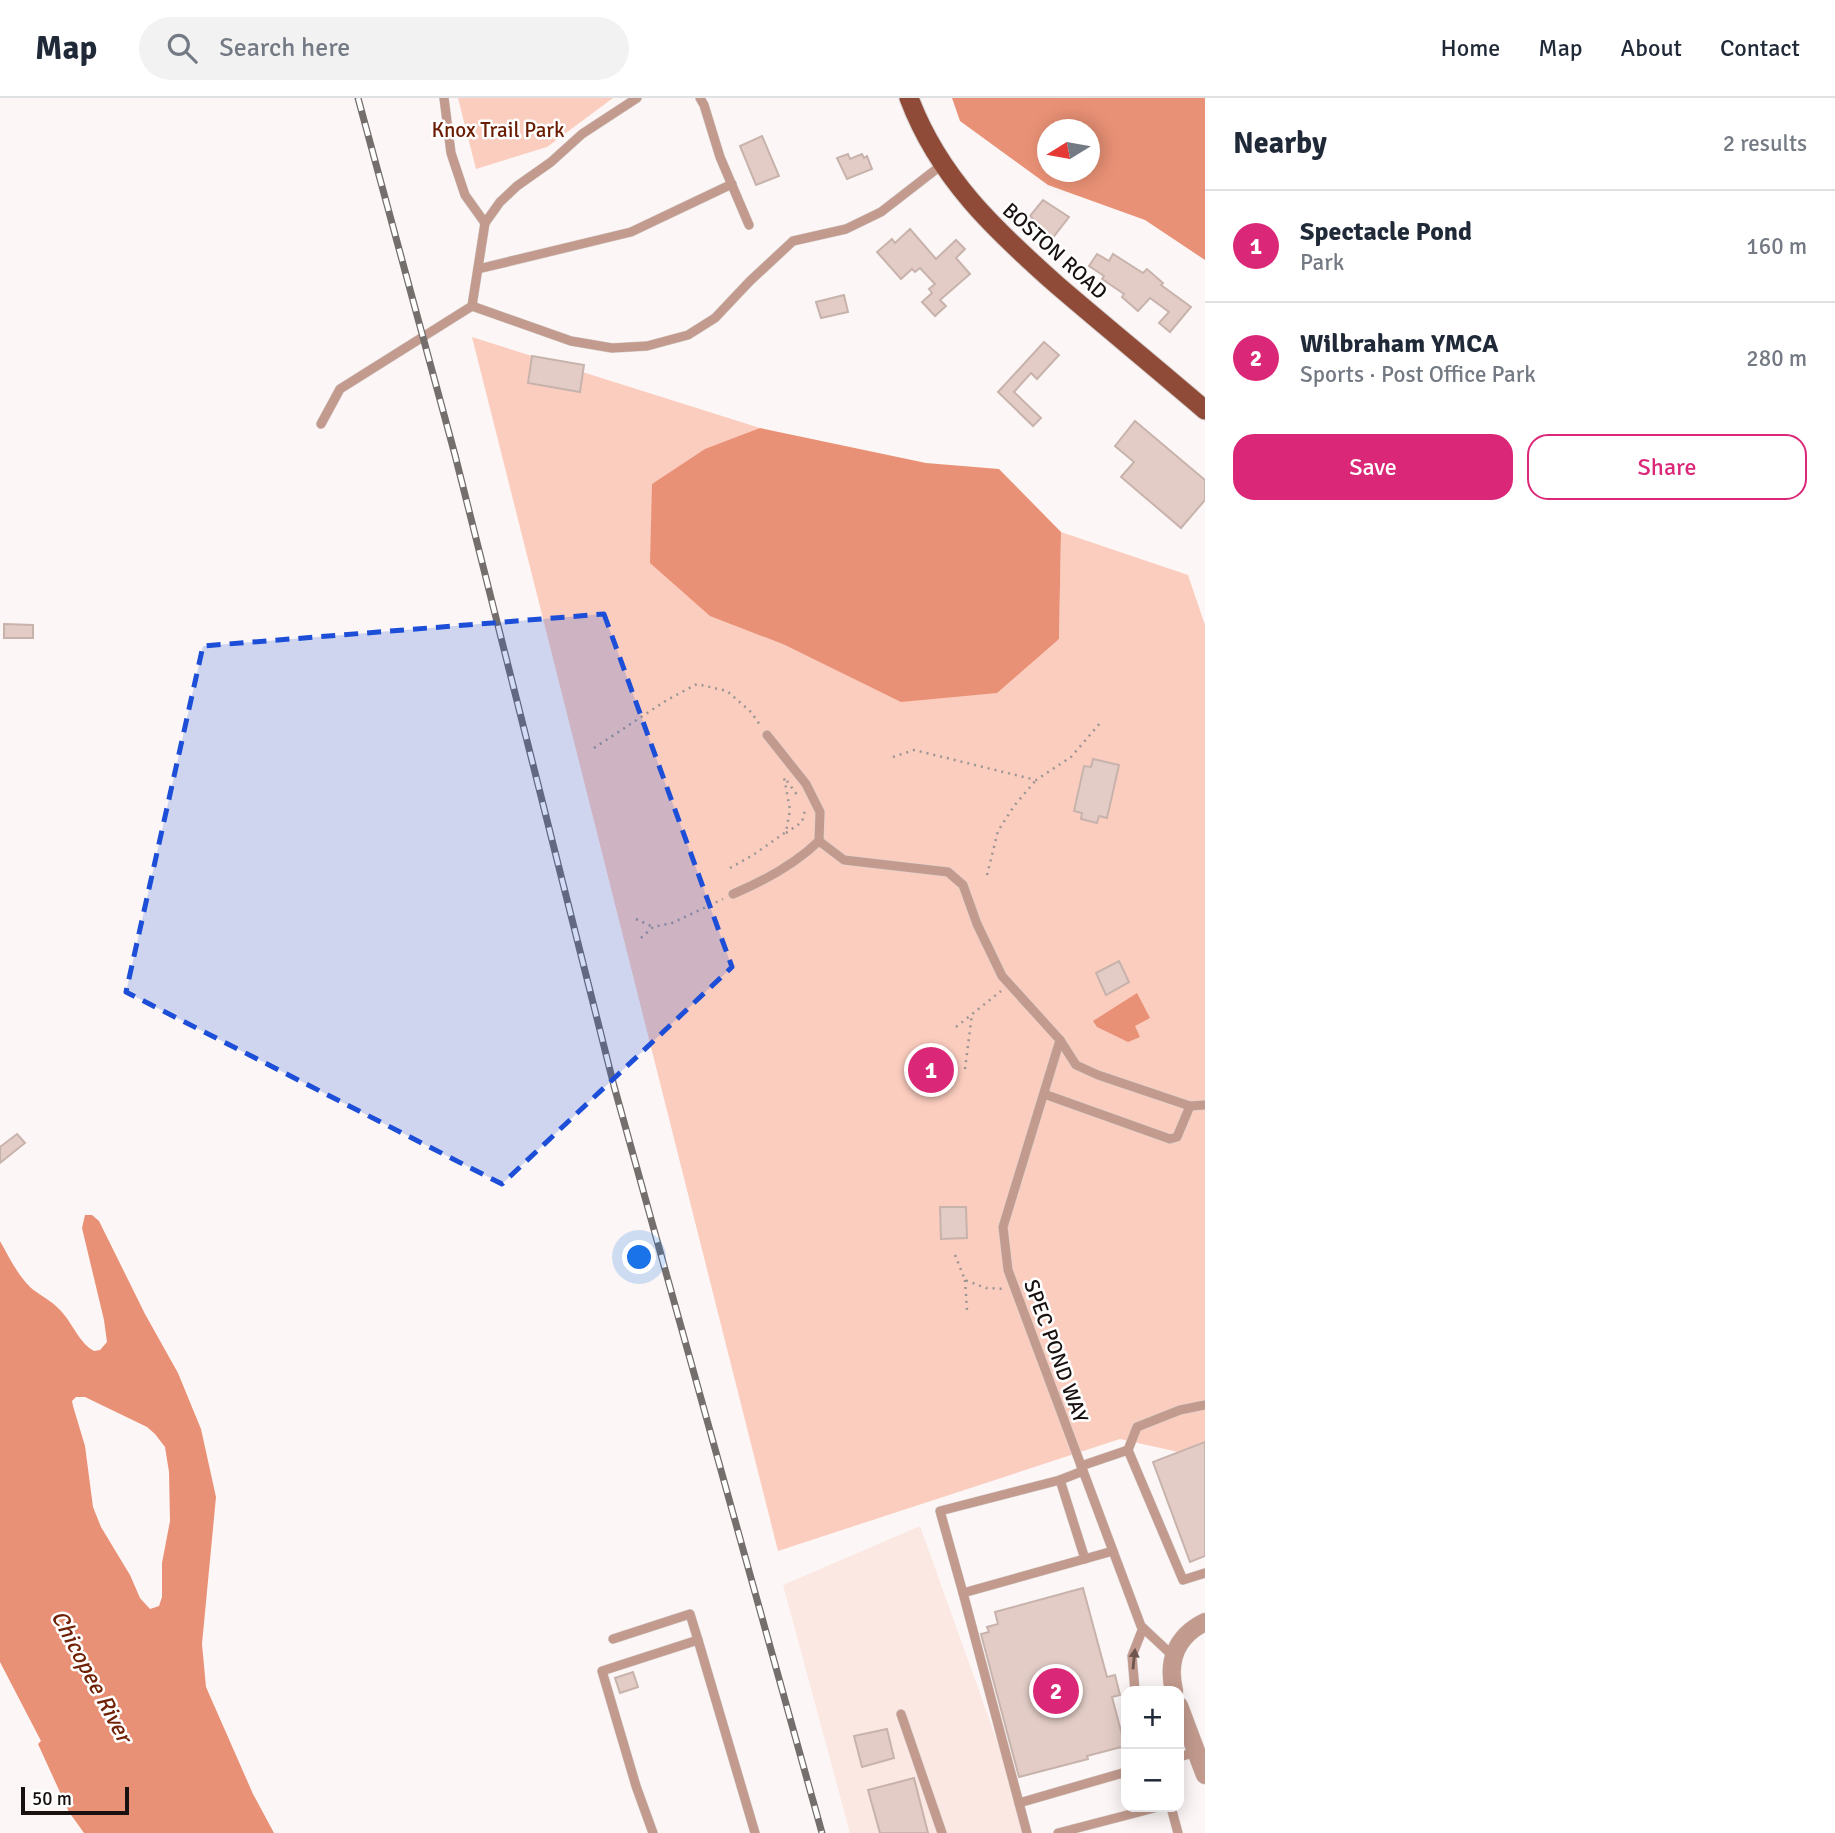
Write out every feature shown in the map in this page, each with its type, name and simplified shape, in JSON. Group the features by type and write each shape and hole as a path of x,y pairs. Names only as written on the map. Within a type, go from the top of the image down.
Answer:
{"main road":[{"name":"BOSTON ROAD","path":"909,98 943,164 978,212 1009,243 1123,343 1205,410"}],"street":[{"path":"1173,1686 1171,1667 1173,1656 1185,1635 1205,1622"},
{"path":"1184,1736 1187,1754 1205,1775"}],"lane":[{"path":"444,98 451,153 465,195 485,223"},
{"path":"321,424 340,389 471,306 485,223 500,202 582,134 637,98"},
{"path":"700,98 720,157 749,226"},
{"path":"471,306 571,341 612,348 647,346 688,335 715,318 793,242 846,229 881,212 943,164"},
{"path":"478,270 631,232 732,184"},
{"path":"733,894 761,882 801,858 819,841 820,813 816,803 806,784 767,735"},
{"path":"819,841 844,860 948,872 963,885 977,924 1002,976 1060,1040 1076,1065 1190,1106 1205,1105"},
{"name":"SPEC POND WAY","path":"1060,1040 1003,1227 1007,1270 1143,1628 1173,1656"},
{"path":"1044,1094 1170,1139 1177,1137 1190,1106"},
{"path":"1205,1405 1180,1410 1136,1427 1128,1450 1183,1580 1205,1573"},
{"path":"1027,1833 940,1511 1060,1480 1128,1450"},
{"path":"1060,1480 1085,1559"},
{"path":"963,1593 1113,1551"},
{"path":"613,1639 690,1614 755,1833"},
{"path":"1135,1686 1132,1656 1143,1628"},
{"path":"653,1833 636,1786 602,1671 698,1640"},
{"path":"901,1714 942,1833"},
{"path":"1019,1803 1121,1773"},
{"path":"1058,1833 1138,1812"},
{"path":"1172,1812 1178,1833"}],"path":[{"path":"594,748 667,700 697,684 727,691 751,712 767,735"},
{"path":"987,875 998,831 1014,806 1036,780 1071,757 1101,722"},
{"path":"893,757 914,750 1036,780"},
{"path":"778,769 799,798"},
{"path":"730,868 786,832 790,810 786,780"},
{"path":"778,838 802,822 806,807"},
{"path":"641,938 653,927 681,919 733,894"},
{"path":"636,919 653,927"},
{"path":"956,1027 1009,984"},
{"path":"965,1069 972,1014"},
{"path":"955,1255 965,1280 967,1310"},
{"path":"965,1280 986,1288 1002,1289 1014,1286"}],"highlighted area":[{"path":"604,614 732,967 502,1184 126,992 203,646"}],"shaded area":[{"path":"920,1526 1030,1833 850,1833 783,1585"}],"green space":[{"name":"Knox Trail Park","path":"458,98 613,98 547,147 476,169"},
{"path":"472,337 760,428 652,484 736,626 785,645 1059,640 1061,532 1188,575 1205,625 1205,1458 1120,1439 778,1551"}],"water":[{"path":"952,98 1205,98 1205,260 1145,220 1044,182 1100,182 1100,119 1037,119 1037,177 960,121"},
{"path":"760,428 926,463 999,469 1061,532 1059,639 997,693 901,702 785,645 710,616 650,563 652,484 705,449"},
{"path":"1137,993 1150,1018 1135,1026 1140,1037 1128,1042 1097,1027 1093,1021"},
{"name":"Chicopee River","path":"85,1215 92,1215 99,1221 178,1373 201,1429 216,1497 202,1644 206,1687 253,1794 274,1833 84,1833 69,1812 38,1744 41,1741 0,1662 0,1241 25,1282 56,1306 84,1343 94,1351 100,1350 107,1342 82,1228","holes":["76,1397 85,1397 147,1427 165,1447 169,1472 170,1521 162,1563 162,1597 159,1606 150,1609 140,1598 93,1507 85,1446 72,1401"]}],"building":[{"path":"762,136 779,176 756,185 740,146"},
{"path":"848,154 850,159 862,154 864,158 867,156 872,169 847,179 837,158"},
{"path":"1043,200 1069,217 1051,240 1029,223 1033,219 1030,216"},
{"path":"910,229 936,259 956,240 965,249 956,258 970,274 940,300 946,306 935,316 922,302 932,293 929,289 935,284 920,268 915,272 912,269 901,279 877,252 892,239 895,243"},
{"path":"1097,254 1109,261 1113,254 1143,273 1147,269 1163,283 1161,285 1191,307 1170,332 1159,323 1169,312 1150,298 1138,311 1122,297 1124,294 1089,266"},
{"path":"844,295 848,312 821,318 816,302"},
{"path":"1044,342 1059,355 1037,379 1031,373 1014,392 1041,418 1033,426 998,392"},
{"path":"532,356 584,365 580,392 528,383"},
{"path":"1135,421 1205,480 1205,500 1181,528 1121,477 1134,462 1115,446"},
{"path":"4,624 33,625 33,638 4,638"},
{"path":"1093,759 1119,765 1107,818 1099,816 1097,823 1081,819 1082,813 1074,811 1084,766 1091,767"},
{"path":"1119,961 1129,982 1106,995 1096,973"},
{"path":"17,1134 25,1143 0,1163 0,1147"},
{"path":"940,1207 966,1207 967,1238 941,1239"},
{"path":"1205,1442 1205,1556 1190,1562 1153,1462"},
{"path":"1083,1588 1107,1677 1115,1675 1120,1695 1112,1697 1121,1731 1121,1747 1087,1756 1088,1759 1019,1777 981,1634 989,1632 987,1627 998,1624 995,1612"},
{"path":"633,1672 638,1687 620,1693 615,1678"},
{"path":"887,1729 894,1758 862,1767 854,1736"},
{"path":"914,1778 928,1833 880,1833 868,1790"}],"railway":[{"path":"358,98 455,455 614,1086 822,1833"}],"place":[{"name":"Spectacle Pond","path":"931,1070"},
{"name":"Wilbraham YMCA","path":"1056,1691"}]}
